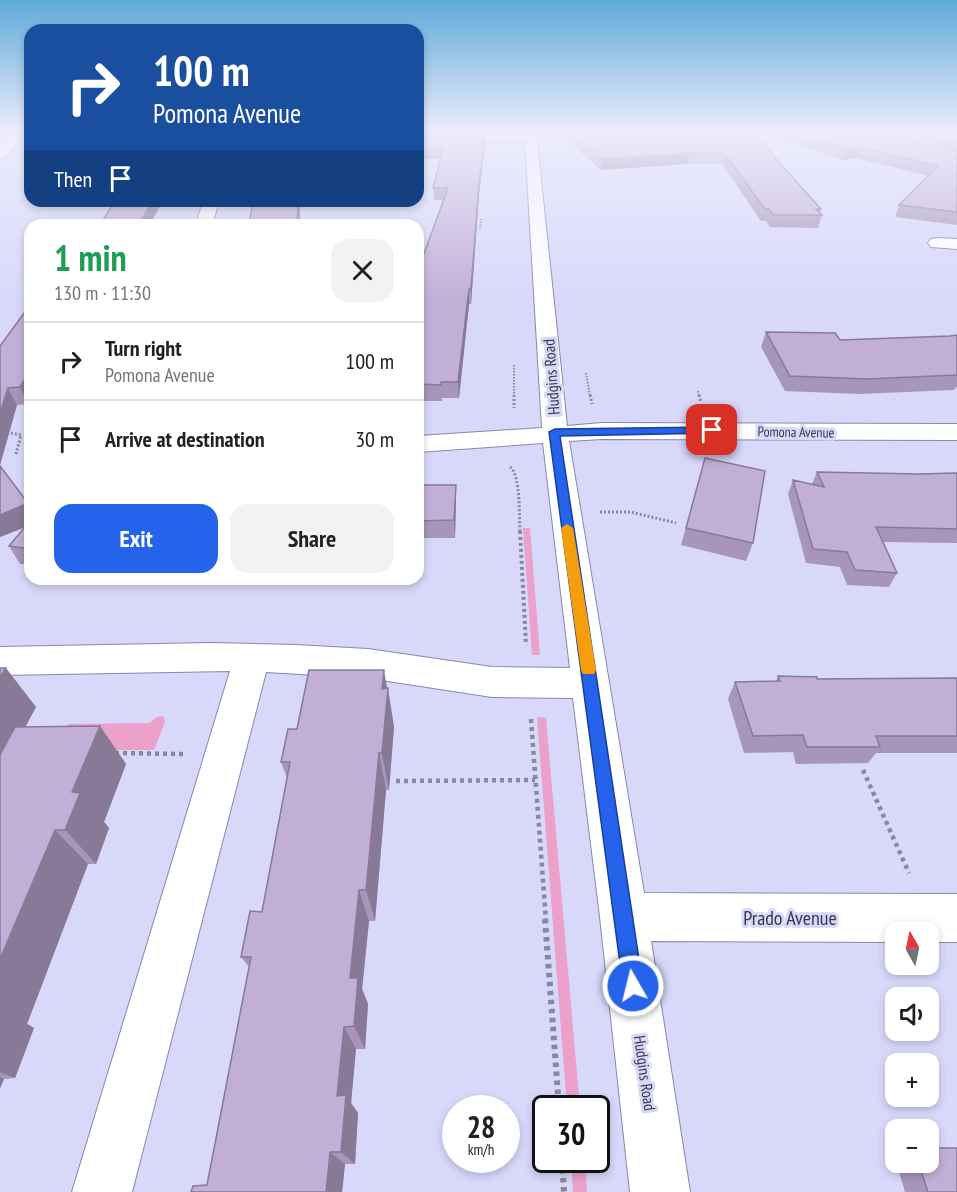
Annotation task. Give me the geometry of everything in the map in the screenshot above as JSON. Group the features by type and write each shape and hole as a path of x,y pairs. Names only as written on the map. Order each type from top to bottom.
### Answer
{"main road":[{"name":"Hudgins Road","path":"534,188 555,432 565,513 624,917 660,1192"},
{"path":"937,243 957,244"},
{"name":"Pomona Avenue","path":"424,443 555,432 679,430 957,432"},
{"path":"102,1192 252,658"},
{"path":"0,661 252,658 384,664 459,678 529,683 591,683"},
{"name":"Prado Avenue","path":"624,917 943,918"}],"path":[{"path":"480,229 481,219"},
{"path":"514,359 514,413"},
{"path":"586,370 590,401 598,408"},
{"path":"11,434 21,435 16,454"},
{"path":"504,462 514,470 517,480 535,780 558,1095"},
{"path":"565,513 632,512 676,523"},
{"path":"110,753 225,754"},
{"path":"863,770 943,918"},
{"path":"396,781 535,780"},
{"path":"563,1173 564,1192"}],"shaded area":[{"path":"523,528 530,528 540,655 532,655"},
{"path":"163,716 165,722 154,750 57,750 69,724 150,723 157,717"},
{"path":"537,717 546,718 579,1095 566,1095"},
{"path":"572,1173 586,1173 587,1192 573,1192"}],"building":[{"path":"433,188 479,188 471,289 469,289 458,382 441,382 441,385 424,384 424,254 448,188"},
{"path":"749,188 802,188 821,209 816,209 822,215 773,215 769,209 765,209"},
{"path":"916,188 957,188 957,212 899,205"},
{"path":"111,207 149,207 142,219 104,219"},
{"path":"252,207 298,207 297,219 250,219"},
{"path":"24,313 24,381 20,387 8,388 0,413 0,346"},
{"path":"766,332 835,333 840,340 957,335 957,375 866,379 790,376"},
{"path":"705,458 765,471 753,543 686,528"},
{"path":"0,466 24,498 24,505 0,515"},
{"path":"817,472 957,473 957,529 876,527 897,573 855,570 847,552 813,549 793,480 824,487"},
{"path":"424,485 456,485 454,520 424,521"},
{"path":"24,528 24,548 9,546"},
{"path":"0,668 6,668 0,677"},
{"path":"309,670 384,670 382,689 388,688 382,753 379,753 366,890 359,890 350,978 358,978 354,1026 344,1027 337,1096 346,1095 341,1152 330,1152 326,1192 191,1192 193,1186 207,1185 251,957 241,957 250,911 262,912 290,762 281,762 288,729 297,729"},
{"path":"778,676 817,677 817,679 957,678 957,736 876,736 880,747 807,747 803,735 753,736 735,682 780,681"},
{"path":"100,726 72,792 80,793 65,830 55,830 0,959 0,755 15,727"},
{"path":"939,1148 957,1148 957,1192 928,1192 922,1173 939,1173"}],"slow traffic":[{"path":"567,528 589,670"}],"route":[{"path":"633,986 565,517 555,432 712,430"}]}
